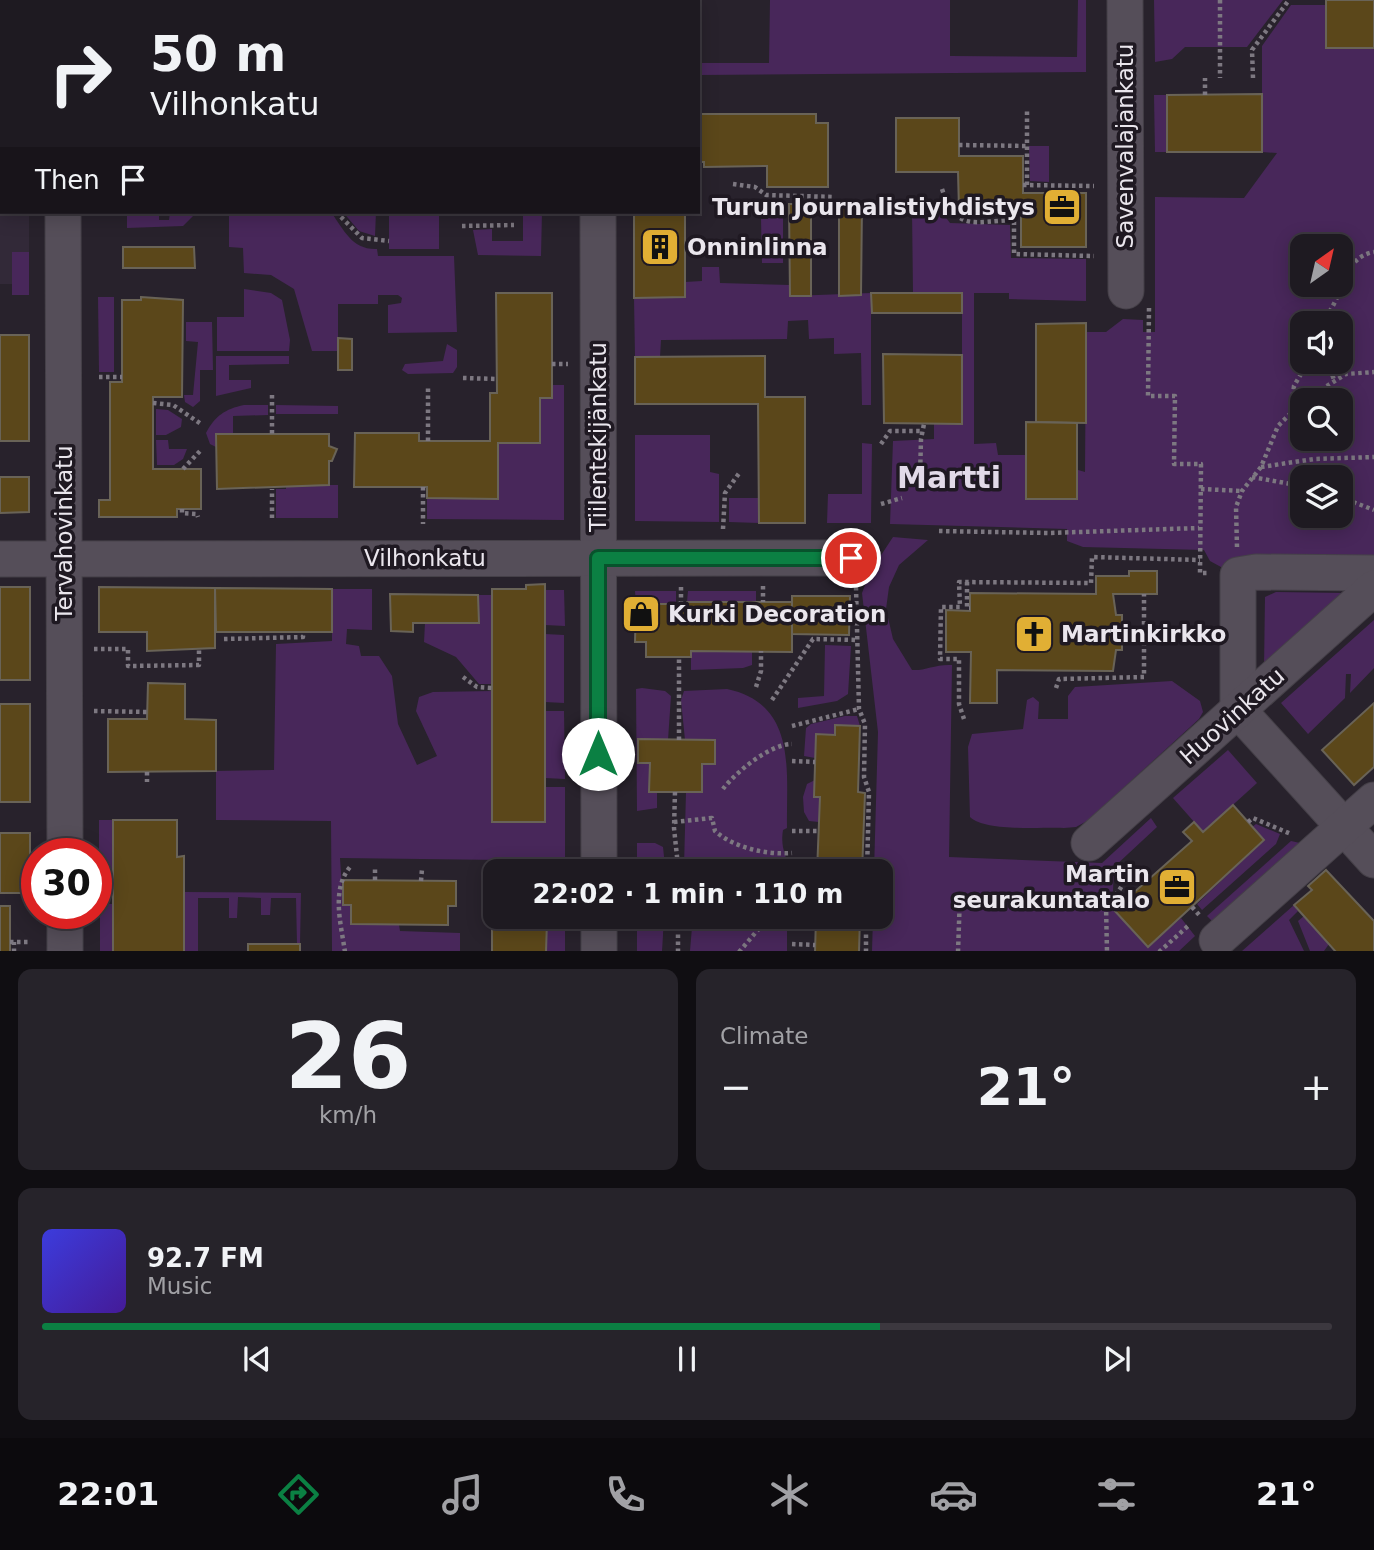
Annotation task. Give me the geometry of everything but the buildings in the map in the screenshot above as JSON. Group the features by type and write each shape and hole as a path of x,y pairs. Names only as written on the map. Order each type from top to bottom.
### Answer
{"street":[{"name":"Savenvalajankatu","path":"1125,0 1138,299"},
{"name":"Tervahovinkatu","path":"63,214 65,838"},
{"name":"Tiilentekijänkatu","path":"598,214 598,859"},
{"name":"Vilhonkatu","path":"0,559 598,558 854,572"},
{"path":"1374,573 1227,574 1238,710 1374,860"},
{"name":"Huovinkatu","path":"1089,843 1374,588"},
{"path":"1209,928 1344,827 1374,800"},
{"path":"65,929 65,951"},
{"path":"599,929 599,951"}],"path":[{"path":"1220,0 1220,78"},
{"path":"1253,78 1252,50 1289,0"},
{"path":"1205,78 1205,95"},
{"path":"1027,110 1025,185 1094,186"},
{"path":"959,145 1027,146"},
{"path":"733,184 755,187 766,195 835,197"},
{"path":"1035,185 1035,193"},
{"path":"942,189 950,211 956,218 964,221 1014,220 1014,254 1094,256"},
{"path":"338,214 362,237 389,241"},
{"path":"462,226 514,225"},
{"path":"1331,311 1352,263 1374,251"},
{"path":"1138,299 1148,396 1175,396 1174,464 1201,464 1200,573 1227,574 1236,507 1242,491 1262,467 1278,426 1290,411"},
{"path":"552,364 568,365"},
{"path":"1322,388 1346,374 1374,372"},
{"path":"1332,374 1334,380"},
{"path":"99,377 122,377"},
{"path":"463,377 496,379"},
{"path":"428,387 428,441"},
{"path":"272,396 272,434"},
{"path":"153,403 173,405 201,424"},
{"path":"920,477 924,424"},
{"path":"881,444 890,432 923,431"},
{"path":"183,469 200,451"},
{"path":"1262,467 1314,459 1374,457"},
{"path":"723,529 725,493 740,472"},
{"path":"1252,477 1290,484"},
{"path":"423,487 424,524"},
{"path":"1201,488 1242,491"},
{"path":"272,489 272,518"},
{"path":"881,504 902,498"},
{"path":"1353,502 1374,510"},
{"path":"182,509 182,513 197,514 198,517"},
{"path":"939,531 1049,534 1199,528"},
{"path":"964,719 959,704 959,659 940,659 941,607 960,607 959,582 1091,583 1092,557 1200,560"},
{"path":"854,572 859,709 865,724 864,777 869,792 867,859"},
{"path":"967,582 967,608 970,608"},
{"path":"681,585 681,604"},
{"path":"763,586 763,602"},
{"path":"1056,688 1059,679 1144,677 1144,594"},
{"path":"1122,631 1164,631"},
{"path":"224,639 246,636 303,637 303,632"},
{"path":"772,700 813,639 858,640"},
{"path":"93,649 128,649 128,666 199,665 199,648"},
{"path":"756,687 761,671 761,651"},
{"path":"679,657 679,740"},
{"path":"463,677 477,687 492,688"},
{"path":"792,726 859,709"},
{"path":"94,710 147,712"},
{"path":"723,789 736,776 777,747 792,744"},
{"path":"792,761 815,762"},
{"path":"148,772 148,782"},
{"path":"675,792 677,859"},
{"path":"674,822 712,818 715,831 739,845 765,852 792,853"},
{"path":"1248,822 1253,818 1298,836"},
{"path":"792,831 818,831"},
{"path":"345,951 339,906 340,878 350,867"},
{"path":"375,868 375,880"},
{"path":"421,881 422,869"},
{"path":"1090,906 1106,905 1118,892 1127,871"},
{"path":"958,951 960,895"},
{"path":"1106,905 1107,951"},
{"path":"1159,951 1209,928"},
{"path":"678,929 678,951"},
{"path":"739,951 758,929"},
{"path":"866,929 866,951"},
{"path":"14,951 12,942 29,942"},
{"path":"792,944 815,945"}],"shaded area":[{"path":"770,0 950,0 950,56 1077,57 1078,0 1086,0 1086,72 700,75 700,63 769,63"},
{"path":"1154,0 1283,0 1247,47 1185,47 1172,59 1155,62"},
{"path":"1291,5 1326,5 1326,48 1374,48 1374,562 1255,561 1221,567 1210,561 1204,550 1083,547 1067,541 1067,529 890,524 893,441 934,439 934,423 962,423 962,293 913,293 912,210 915,200 932,199 950,223 1010,225 1011,258 1086,259 1086,301 1009,299 1009,293 974,293 974,444 996,443 998,455 1026,455 1085,472 1086,332 1106,332 1123,319 1143,320 1143,332 1155,332 1155,197 1244,198 1277,153 1262,152 1262,46"},
{"path":"1154,95 1167,95 1167,152 1155,152"},
{"path":"1029,146 1049,146 1049,182 1030,181"},
{"path":"783,203 783,263 762,263 761,219 768,219 768,204"},
{"path":"0,214 29,214 29,284 0,284"},
{"path":"127,214 159,214 159,220 169,220 170,214 193,214 183,226 127,228"},
{"path":"229,214 332,214 349,238 361,246 377,249 378,256 454,256 457,332 388,333 388,305 401,303 402,298 398,295 378,295 378,304 338,304 338,351 312,351 294,289 271,275 244,273 243,248 229,247"},
{"path":"345,214 376,214 375,236 359,231"},
{"path":"389,214 451,214 439,216 439,249 389,249"},
{"path":"523,214 542,214 541,256 478,255 473,230 492,229 492,241 523,241"},
{"path":"12,252 29,252 29,295 12,295"},
{"path":"702,267 719,267 720,283 790,285 791,296 871,293 871,405 862,405 861,353 834,354 834,338 809,339 808,320 788,321 787,339 661,340 660,357 635,357 634,298 685,297 685,282 702,281"},
{"path":"244,289 271,293 282,300 290,340 289,351 217,351 217,317 244,317"},
{"path":"98,297 114,297 114,372 99,372"},
{"path":"186,322 212,322 213,370 200,370 200,401 193,407 185,402 184,395 193,395 198,342 186,341"},
{"path":"447,344 457,350 457,367 453,373 408,374 402,370 405,364 443,361"},
{"path":"216,356 289,356 289,364 229,365 229,380 251,380 251,388 216,396"},
{"path":"552,385 564,385 564,520 427,519 427,498 498,498 498,443 540,443 540,398 551,398"},
{"path":"244,405 268,405 268,415 233,416 233,434 216,447 210,444 206,433 213,422 226,411"},
{"path":"276,405 338,406 338,414 276,414"},
{"path":"156,409 168,410 182,419 181,427 166,435 156,435"},
{"path":"635,435 710,435 710,472 719,474 719,522 635,521"},
{"path":"156,440 168,440 169,449 187,449 183,459 174,465 157,465"},
{"path":"862,443 872,444 871,523 827,523 828,494 862,494"},
{"path":"286,485 338,485 338,518 276,518 276,489 286,489"},
{"path":"729,498 759,498 759,523 729,522"},
{"path":"893,537 928,540 899,565 889,587 886,609 893,639 912,670 952,665 949,857 1102,863 1151,818 1157,827 1114,867 1113,891 1102,900 1102,911 1114,910 1148,947 1181,918 1195,936 1179,951 872,951 873,929 893,929 893,859 874,859 878,732 862,593 870,572"},
{"path":"332,589 372,589 372,630 347,629 346,644 359,646 361,656 379,656 392,676 398,724 417,765 437,756 416,711 419,697 433,692 492,691 492,821 545,822 545,787 565,787 565,859 340,858 343,904 351,905 351,924 399,925 400,931 460,933 460,951 332,951 331,821 216,820 216,771 274,770 276,644 332,641"},
{"path":"545,590 564,590 565,626 545,625"},
{"path":"635,591 676,591 676,604 636,604"},
{"path":"688,591 756,591 756,602 687,602"},
{"path":"1276,592 1345,593 1264,669 1265,597"},
{"path":"478,595 491,595 491,684 479,684 456,657 424,642 425,623 478,623"},
{"path":"1374,620 1374,668 1350,693 1351,674 1346,674 1345,698 1308,734 1281,703"},
{"path":"545,634 564,635 564,703 545,702"},
{"path":"825,645 851,646 848,694 837,701 798,708 798,698 824,696"},
{"path":"691,651 752,651 752,665 743,668 691,670"},
{"path":"1172,681 1200,701 1203,712 1199,719 1087,821 1076,827 1014,828 988,825 970,817 968,747 972,734 1023,729 1027,700 1033,697 1039,702 1038,719 1068,719 1068,696 1075,687"},
{"path":"636,689 665,691 671,696 668,740 638,740 638,763 650,763 649,791 657,792 657,808 637,811"},
{"path":"727,689 750,697 766,709 777,725 786,763 787,828 783,830 782,842 786,859 684,859 686,792 702,792 702,764 715,764 715,740 685,740 681,700 684,691"},
{"path":"545,711 564,711 565,779 545,778"},
{"path":"857,716 860,726 835,725 835,735 816,734 815,758 804,756 806,728 811,724"},
{"path":"1228,750 1257,783 1203,832 1173,798"},
{"path":"815,780 814,797 820,797 819,822 809,821 804,812 803,797 807,784"},
{"path":"99,820 113,820 113,887 112,838 99,838"},
{"path":"1256,824 1280,834 1276,844 1202,910 1197,904 1264,840 1252,827"},
{"path":"1291,841 1300,843 1212,921 1207,916"},
{"path":"637,843 655,843 663,847 664,859 637,859"},
{"path":"184,892 301,893 300,944 297,944 296,898 271,898 270,915 261,915 261,898 238,897 237,918 229,918 229,898 198,898 198,951 184,951"},
{"path":"113,904 113,951 100,951 100,929 112,929"},
{"path":"1294,905 1298,911 1289,920 1304,951 1242,951"},
{"path":"1304,916 1329,944 1324,951 1310,951 1298,921"},
{"path":"547,929 565,929 565,951 546,951"},
{"path":"637,929 663,929 662,951 637,951"},
{"path":"692,929 787,929 787,951 690,951"}],"place":[{"name":"Turun Journalistiyhdistys","path":"1062,207"},
{"name":"Onninlinna","path":"660,247"},
{"name":"Kurki Decoration","path":"641,614"},
{"name":"Martinkirkko","path":"1034,634"},
{"name":"Martin seurakuntatalo","path":"1177,887"}],"district":[{"name":"Martti","path":"949,478"}],"route":[{"path":"598,754 598,558 851,558"}]}
